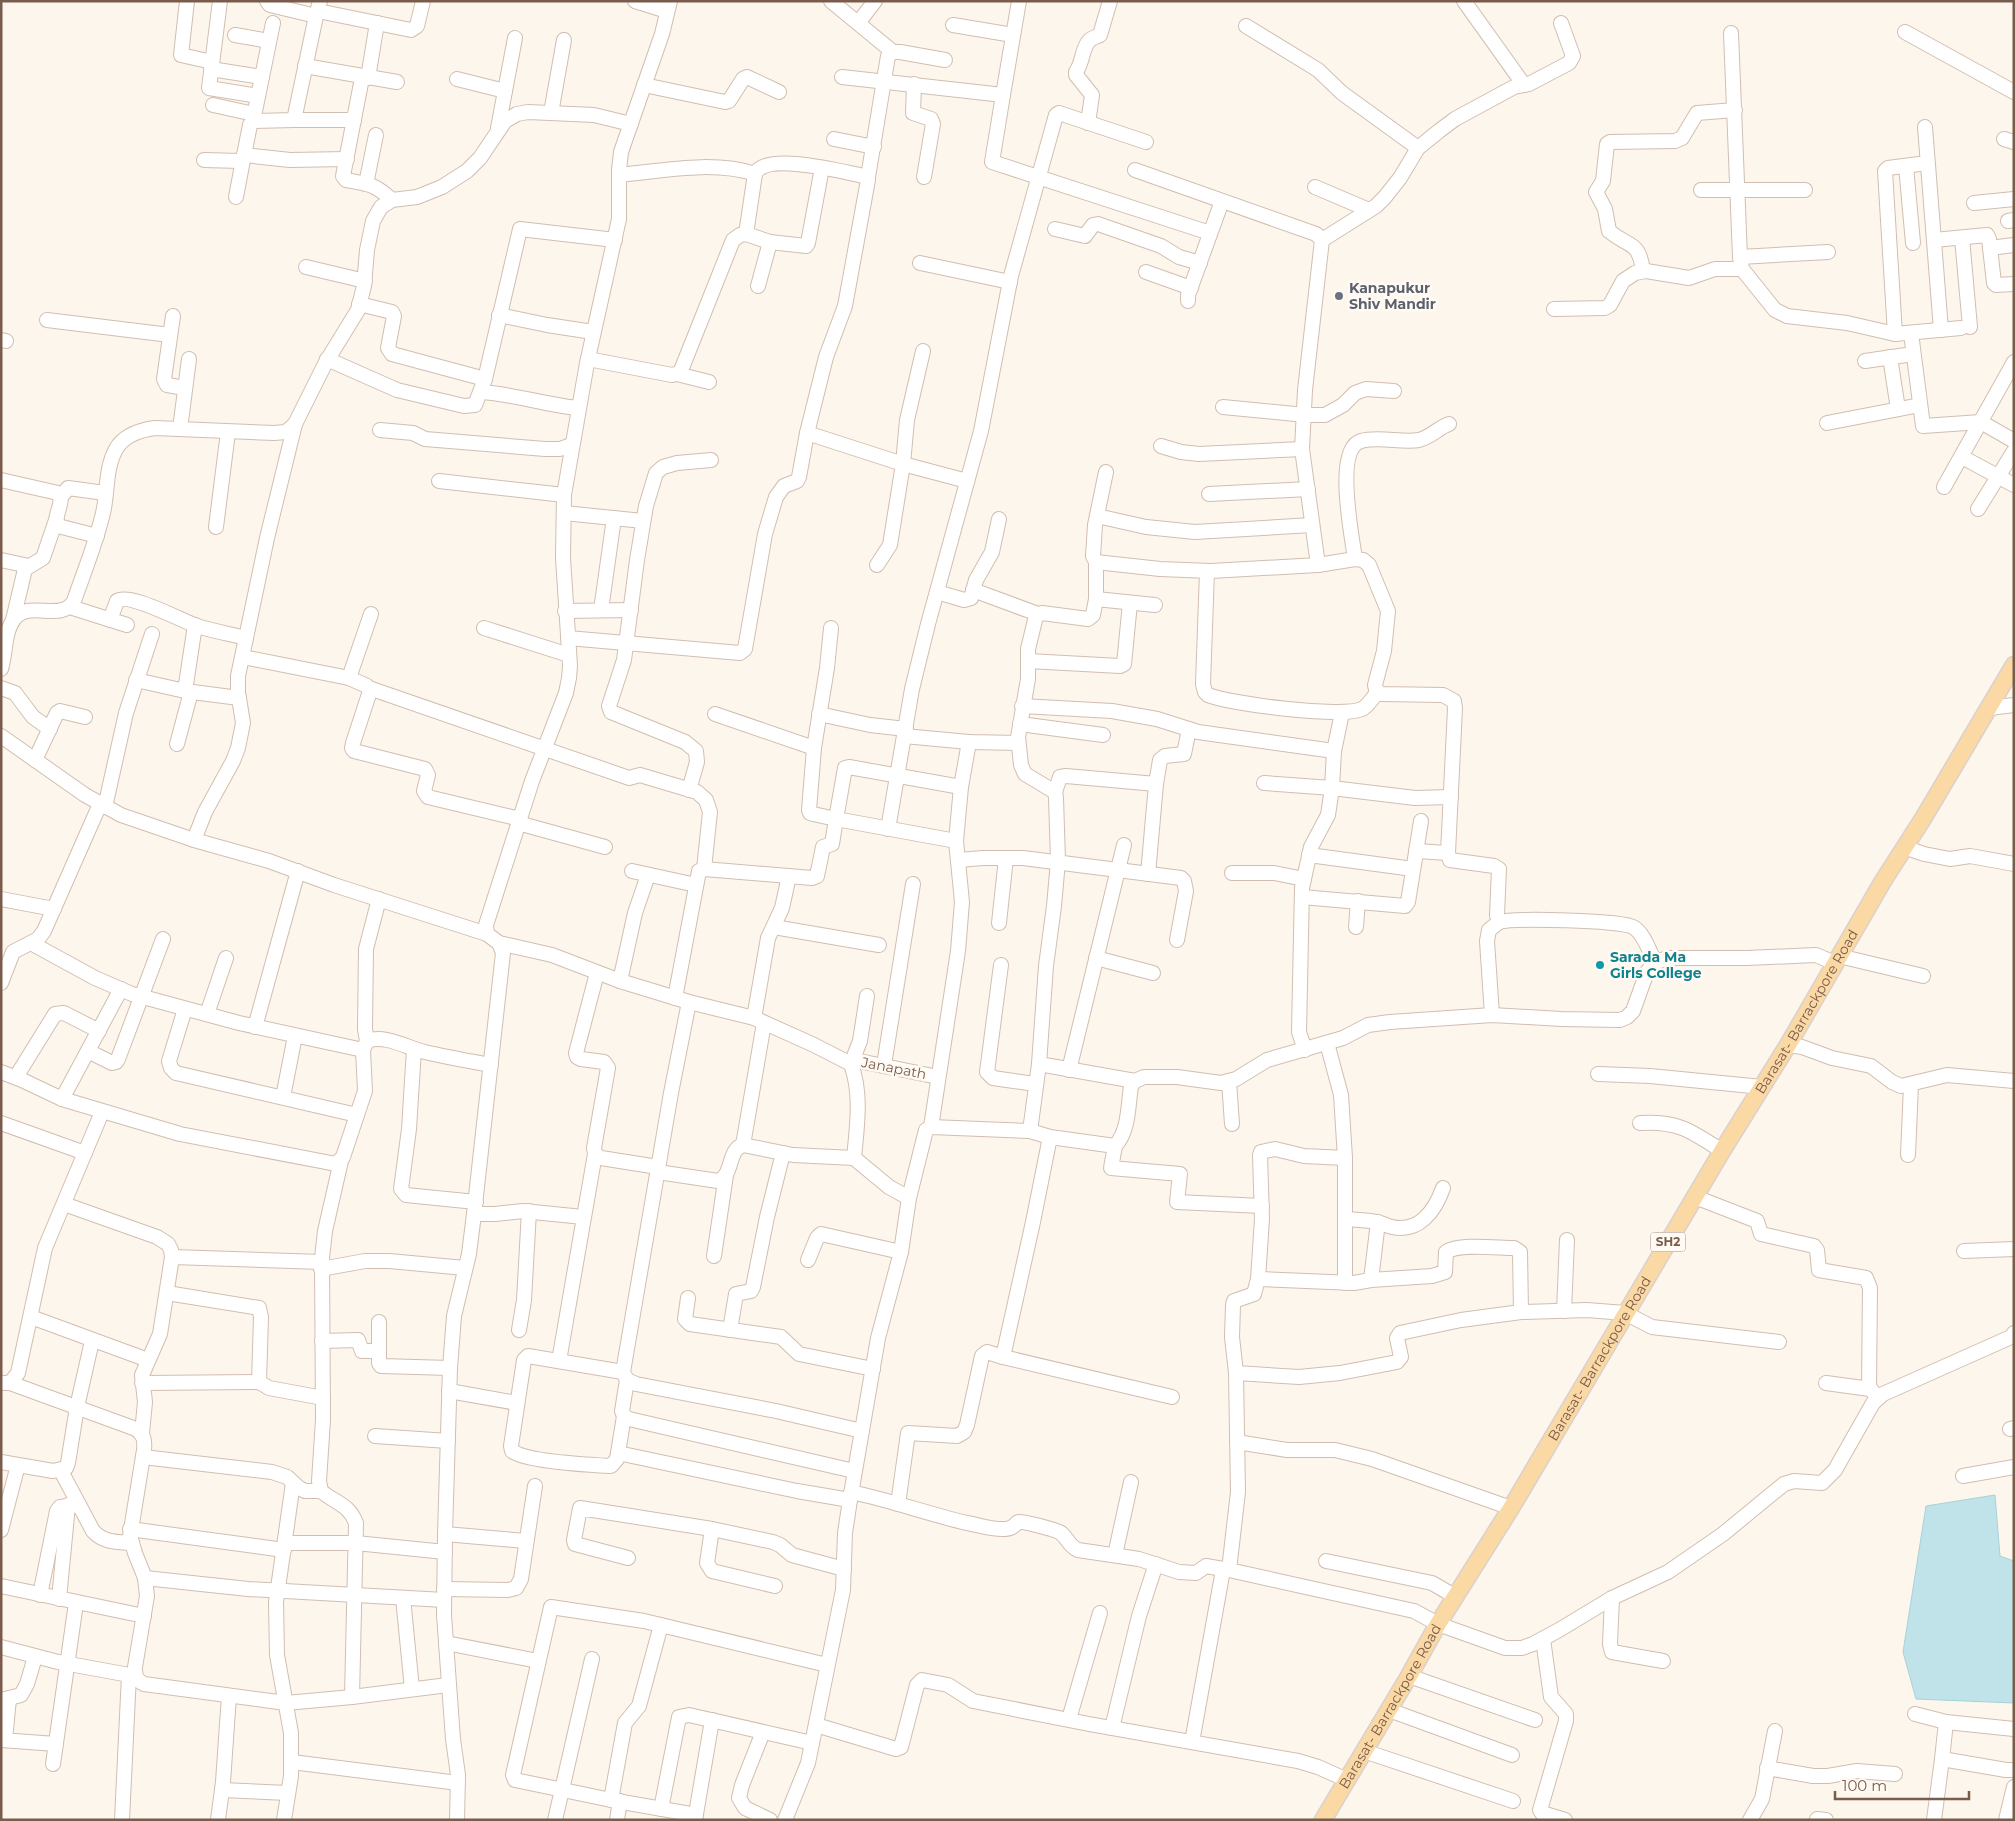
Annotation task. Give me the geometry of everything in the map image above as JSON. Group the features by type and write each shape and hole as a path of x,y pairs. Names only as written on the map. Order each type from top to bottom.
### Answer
{"main road":[{"name":"Barasat- Barrackpore Road","path":"1323,1820 1438,1624 1511,1508 1625,1313 2014,665"}],"street":[{"path":"187,1 181,55 212,65 262,77"},
{"path":"220,1 210,89 258,96"},
{"path":"267,1 270,4 318,9 411,30 417,26 423,1"},
{"path":"487,934 487,916 544,750 566,693 569,678 563,558 564,495 571,445 593,332 615,240 620,209 619,175 621,152 662,34 669,6 635,1"},
{"path":"831,1 893,52 944,60"},
{"path":"858,22 875,1"},
{"path":"1020,1 992,162 1210,233"},
{"path":"1088,123 1092,95 1076,75 1076,72 1082,62 1082,55 1088,41 1100,35 1110,1"},
{"path":"1464,1 1524,85"},
{"path":"294,120 318,9"},
{"path":"236,197 273,23"},
{"path":"377,23 354,120 344,179 380,189 392,200"},
{"path":"1322,240 1370,210 1394,187 1418,148 1456,119 1514,87 1524,85 1573,60 1561,23"},
{"path":"953,24 1013,35"},
{"path":"1246,26 1318,70 1342,93 1418,148"},
{"path":"1905,32 2014,92"},
{"path":"1732,33 1741,263 1774,310 1787,316 1847,323 1895,334 1966,328 1962,238"},
{"path":"235,35 269,41"},
{"path":"498,131 515,38"},
{"path":"551,113 564,40"},
{"path":"568,638 740,653 745,650 765,534 776,497 780,490 799,477 807,433 826,357 845,306 874,147 883,81 888,56 893,52"},
{"path":"305,66 365,78 397,82"},
{"path":"644,85 725,102 729,101 743,79 747,77 779,92"},
{"path":"842,77 1003,95"},
{"path":"457,79 505,91"},
{"path":"914,84 913,113 931,119 933,124 924,177"},
{"path":"213,106 254,117 294,120 354,120"},
{"path":"1643,271 1641,257 1636,249 1609,231 1605,209 1597,196 1597,189 1603,181 1607,144 1610,142 1669,142 1678,140 1697,113 1735,110"},
{"path":"888,829 912,690 981,431 1010,282 1056,115 1059,113 1146,142"},
{"path":"194,840 205,812 233,761 238,748 244,723 239,698 238,676 267,538 295,424 327,359 358,310 365,281 367,250 373,221 381,207 392,200 417,197 442,188 467,171 480,158 505,121 517,114 594,115 631,124"},
{"path":"1925,127 1941,330"},
{"path":"366,184 376,136"},
{"path":"834,139 874,147"},
{"path":"204,160 238,162 244,158 290,160 347,159"},
{"path":"746,234 755,174 764,165 775,163 822,168 868,178"},
{"path":"1895,334 1886,169 1927,163"},
{"path":"1906,166 1913,243"},
{"path":"619,175 706,168 737,169 755,174"},
{"path":"677,374 680,373 733,240 740,234 746,234 770,242 808,245 822,168"},
{"path":"1135,170 1316,234 1322,240"},
{"path":"1315,187 1370,210"},
{"path":"1701,190 1805,190"},
{"path":"1974,203 2014,199"},
{"path":"1146,272 1189,294 1222,200"},
{"path":"1888,207 1931,203"},
{"path":"1055,229 1085,236 1093,225 1098,224 1161,246 1179,257 1200,263"},
{"path":"327,359 397,390 464,406 475,405 483,386 520,228 615,240"},
{"path":"1934,240 1987,235 1994,283 1996,285 2014,284"},
{"path":"1318,565 1302,448 1305,390 1322,240"},
{"path":"758,286 770,242"},
{"path":"1990,248 2014,245"},
{"path":"1554,308 1605,308 1610,305 1626,278 1643,271 1689,278 1741,263 1828,252"},
{"path":"920,263 1010,282"},
{"path":"306,268 365,281"},
{"path":"359,304 392,312 394,316 388,348 392,354 502,394 550,405 578,408"},
{"path":"499,315 593,332"},
{"path":"173,316 164,379 168,385 185,388"},
{"path":"46,320 170,335"},
{"path":"1911,334 1922,424 1927,427 1981,422 2014,441"},
{"path":"877,566 890,545 903,464 907,420 923,351"},
{"path":"1864,361 1913,354"},
{"path":"1890,357 1898,409"},
{"path":"180,429 189,359"},
{"path":"588,359 672,375 677,374 709,382"},
{"path":"1944,487 2014,362"},
{"path":"1222,407 1305,415 1325,415 1343,405 1355,393 1366,389 1394,391"},
{"path":"1828,423 1920,405"},
{"path":"13,620 22,612 62,611 70,607 98,536 104,511 105,493 111,462 116,448 126,438 139,430 155,428 228,432 286,432 295,424"},
{"path":"1355,558 1345,479 1350,450 1359,442 1396,439 1418,440 1434,434 1449,424"},
{"path":"380,430 413,433 424,440 545,449 560,449 571,445"},
{"path":"216,527 228,432"},
{"path":"807,433 903,464 967,481"},
{"path":"1161,446 1181,452 1199,454 1302,448"},
{"path":"1978,509 2014,451"},
{"path":"1962,456 2014,485"},
{"path":"689,790 697,762 696,751 685,742 611,712 609,706 624,660 643,522 651,486 659,470 677,463 711,460"},
{"path":"973,590 1038,614 1088,619 1093,615 1096,599 1096,562 1093,556 1097,516 1106,472"},
{"path":"1,480 55,492 61,497"},
{"path":"439,480 564,495"},
{"path":"1,669 9,628 13,620 25,569 40,561 46,553 61,503 61,497 68,488 105,493"},
{"path":"1209,494 1308,489"},
{"path":"564,513 643,522"},
{"path":"1097,516 1146,526 1195,532 1312,525"},
{"path":"601,610 614,518"},
{"path":"937,592 968,600 971,598 980,571 992,552 998,519"},
{"path":"56,520 58,526 98,536"},
{"path":"1096,562 1160,569 1207,571 1318,565 1355,558 1364,560 1369,565 1388,611 1384,652 1375,685 1378,692 1381,694 1443,695 1454,701 1448,858 1452,862 1499,868 1496,915 1499,922"},
{"path":"1,560 29,566"},
{"path":"1207,571 1204,692 1214,698 1266,706 1342,713 1363,709 1378,692"},
{"path":"110,620 117,601 124,599 165,612 195,625 246,638"},
{"path":"1096,599 1155,605"},
{"path":"1028,662 1120,666 1124,664 1130,603"},
{"path":"70,607 127,625"},
{"path":"565,611 631,610"},
{"path":"349,678 371,614"},
{"path":"1030,1131 1057,864 1056,798 1054,792 1025,774 1021,764 1018,743 1022,706 1028,678 1028,662 1036,616 1038,614"},
{"path":"177,744 188,692 195,625"},
{"path":"484,628 569,655"},
{"path":"831,628 827,668 814,748 810,813 956,841"},
{"path":"1,983 4,963 13,952 38,939 44,931 103,806 124,720 152,634"},
{"path":"243,657 349,678 369,688 544,750 629,778 640,775 702,795 709,804 710,812 704,869"},
{"path":"136,680 188,692 239,698"},
{"path":"1,688 15,694 33,717 50,729"},
{"path":"369,688 370,691 353,743 352,748 354,751 425,769 428,775 424,791 428,797 519,821 605,847"},
{"path":"1988,708 2014,705"},
{"path":"1022,706 1112,711 1157,719 1198,732 1334,751"},
{"path":"35,760 55,715 60,711 85,717"},
{"path":"1305,1050 1299,1032 1302,897 1311,846 1328,815 1334,751 1342,713"},
{"path":"715,714 814,748"},
{"path":"819,714 905,733 969,742 1018,743"},
{"path":"1020,724 1103,735"},
{"path":"1148,874 1156,784 1162,757 1184,754 1189,730"},
{"path":"1,736 103,806 141,823 269,861 487,934 499,943 552,955 620,981 689,1002 759,1020 814,1045 850,1064 855,1075 858,1098 854,1158"},
{"path":"931,1126 958,951 962,902 956,841 961,787 969,742"},
{"path":"675,998 699,871 704,869 812,878 817,876 823,847 832,844 833,841 845,768 849,767 961,787"},
{"path":"1054,792 1060,777 1066,776 1156,784"},
{"path":"1264,783 1332,788 1415,798 1451,797"},
{"path":"1302,897 1404,906 1408,902 1421,821"},
{"path":"1069,1070 1124,845"},
{"path":"1904,848 1950,859 1970,856 2014,864"},
{"path":"1416,851 1448,853"},
{"path":"1309,855 1413,869"},
{"path":"999,923 1006,858"},
{"path":"958,860 1023,858 1057,864 1180,878 1184,881 1186,891 1177,940"},
{"path":"255,1026 298,871"},
{"path":"632,871 696,885"},
{"path":"1232,873 1274,873 1304,879"},
{"path":"620,981 635,913 648,875"},
{"path":"743,1144 768,938 782,908 789,876"},
{"path":"884,1065 913,884"},
{"path":"1,899 54,909"},
{"path":"321,1490 323,1398 322,1266 325,1231 341,1162 365,1091 366,949 379,899"},
{"path":"1356,927 1358,901"},
{"path":"1492,1016 1487,941 1488,930 1499,922 1507,920 1554,920 1628,924 1639,931 1655,962"},
{"path":"774,927 879,945"},
{"path":"88,1051 112,1063 116,1062 163,939"},
{"path":"31,943 95,978 141,996 185,1009 295,1036 365,1045 380,1039 414,1049 491,1065"},
{"path":"457,1820 458,1783 448,1685 444,1595 450,1368 454,1316 465,1268 475,1208 503,954 499,943"},
{"path":"1038,1064 1135,1081 1144,1077 1177,1077 1221,1083 1236,1079 1267,1060 1343,1038 1368,1025 1432,1018 1492,1016 1607,1020 1627,1017 1633,1011 1647,972 1655,962 1668,958 1747,958 1816,955 1923,976"},
{"path":"208,1014 226,958"},
{"path":"1096,958 1153,973"},
{"path":"1001,965 987,1072 993,1078 1035,1084"},
{"path":"560,1361 608,1068 604,1062 581,1059 577,1057 576,1053 597,973"},
{"path":"62,1099 121,989"},
{"path":"850,1064 860,1041 868,996"},
{"path":"689,1002 658,1169 625,1376 622,1411 624,1416 617,1459 611,1466 576,1464 516,1454 512,1451 511,1446 524,1360 528,1356 560,1361 625,1376 636,1384 776,1411 862,1431"},
{"path":"185,1009 169,1061 171,1068 176,1073 357,1115"},
{"path":"16,1077 55,1014 64,1014 99,1031"},
{"path":"283,1097 295,1036"},
{"path":"1327,1042 1341,1096 1345,1158 1345,1283"},
{"path":"1788,1044 1832,1058 1871,1066 1896,1085 1911,1085 1947,1074 2014,1081"},
{"path":"414,1049 409,1129 401,1189 406,1195 475,1208 583,1216"},
{"name":"Janapath","path":"850,1064 854,1061 859,1061 938,1077"},
{"path":"1,1072 62,1099 180,1134 329,1164 341,1162"},
{"path":"1598,1074 1650,1076 1762,1087"},
{"path":"1135,1081 1132,1086 1125,1128 1115,1146 1111,1168 1180,1174 1177,1202 1262,1206"},
{"path":"1229,1081 1232,1124"},
{"path":"1908,1155 1911,1085"},
{"path":"6,1383 18,1373 45,1248 102,1112"},
{"path":"1640,1123 1660,1122 1679,1125 1722,1151"},
{"path":"1,1123 85,1153"},
{"path":"785,1820 808,1763 816,1725 843,1590 845,1534 850,1496 878,1338 901,1252 908,1198 926,1130 931,1126 1030,1131 1050,1137 1115,1146"},
{"path":"1003,1357 1050,1137"},
{"path":"714,1256 726,1175 734,1152 737,1147 743,1144 806,1156 854,1158 889,1187 908,1198"},
{"path":"1192,1742 1226,1570 1238,1492 1236,1373 1232,1337 1234,1301 1254,1294 1258,1280 1262,1206 1261,1152 1275,1149 1304,1156 1345,1158"},
{"path":"730,1330 736,1294 751,1291 753,1287 769,1208 783,1152"},
{"path":"595,1154 601,1158 718,1181 726,1175"},
{"path":"1345,1219 1378,1222 1392,1227 1407,1228 1419,1224 1438,1202 1443,1188"},
{"path":"618,1453 797,1491 850,1496 898,1504 937,1516 988,1527 1005,1529 1012,1528 1018,1522 1029,1522 1042,1528 1060,1532 1075,1549 1140,1559 1179,1572 1196,1573 1206,1566 1414,1611 1438,1624 1505,1648 1522,1648 1543,1639 1612,1598 1668,1572 1723,1534 1784,1484 1794,1481 1817,1483 1826,1480 1835,1470 1874,1394 1870,1288 1868,1280 1866,1278 1819,1270 1817,1250 1814,1246 1762,1234 1757,1221 1695,1197"},
{"path":"64,1204 157,1237 168,1244 172,1257 158,1342 143,1368 142,1382 145,1402 142,1433 145,1440 131,1536 145,1578 147,1596 132,1676 122,1820"},
{"path":"519,1330 524,1300 529,1211"},
{"path":"1371,1280 1378,1222"},
{"path":"808,1260 817,1238 821,1234 901,1252"},
{"path":"1564,1311 1567,1240"},
{"path":"1258,1280 1345,1283 1432,1276 1443,1273 1445,1270 1446,1252 1449,1250 1514,1248 1520,1252 1521,1312"},
{"path":"1964,1251 2014,1249"},
{"path":"172,1257 322,1266 373,1261 411,1262 465,1268"},
{"path":"167,1294 259,1308 262,1317 259,1382"},
{"path":"688,1298 685,1315 687,1322 781,1337 799,1354 873,1369"},
{"path":"1236,1373 1299,1378 1340,1373 1397,1362 1400,1357 1397,1338 1400,1333 1461,1320 1521,1312 1587,1310 1625,1313 1652,1327 1780,1342"},
{"path":"31,1317 148,1360"},
{"path":"379,1322 379,1363 383,1366 450,1368"},
{"path":"1826,1383 1874,1394 2013,1335"},
{"path":"322,1341 355,1339 360,1342 362,1351 379,1351"},
{"path":"1,1462 53,1471 61,1471 66,1468 92,1341"},
{"path":"898,1504 906,1436 908,1433 957,1436 964,1432 968,1425 982,1356 987,1352 1172,1397"},
{"path":"142,1382 259,1382 269,1388 323,1398"},
{"path":"6,1383 77,1407 142,1433"},
{"path":"449,1391 517,1403"},
{"path":"624,1416 653,1426 854,1470"},
{"path":"375,1436 448,1441"},
{"path":"1237,1442 1287,1450 1335,1450 1372,1459 1511,1508"},
{"path":"143,1457 281,1474 299,1488 305,1491 321,1490 347,1508 356,1524 352,1697"},
{"path":"1,1530 18,1465"},
{"path":"1963,1476 2014,1467"},
{"path":"61,1471 73,1505 98,1537 111,1542 131,1536 285,1547 356,1543 445,1552"},
{"path":"1115,1556 1131,1482"},
{"path":"284,1820 292,1762 291,1733 277,1655 276,1591 285,1547 293,1483"},
{"path":"145,1578 276,1591 404,1598 508,1590 516,1588 521,1578 535,1486"},
{"path":"40,1595 57,1512 60,1507 73,1505"},
{"path":"59,1599 73,1505"},
{"path":"628,1558 575,1544 574,1540 580,1508 712,1529 773,1542 798,1557 844,1569"},
{"path":"712,1529 707,1562 708,1568 712,1571 776,1586"},
{"path":"445,1534 526,1541"},
{"path":"1326,1561 1432,1583 1456,1597"},
{"path":"1112,1728 1139,1616 1156,1564"},
{"path":"1,1586 144,1616"},
{"path":"404,1598 412,1689"},
{"path":"1612,1598 1610,1644 1612,1652 1663,1661"},
{"path":"54,1764 76,1603"},
{"path":"712,1720 696,1817 520,1782 515,1780 513,1775 551,1607 622,1616 827,1665"},
{"path":"1069,1718 1100,1614"},
{"path":"617,1820 616,1801 625,1723 636,1711 642,1697 661,1625"},
{"path":"1543,1639 1552,1700 1566,1714 1566,1721 1540,1810 1542,1813 1565,1820"},
{"path":"446,1643 538,1660"},
{"path":"1,1647 35,1657 132,1676 144,1684 286,1703 448,1685"},
{"path":"35,1657 25,1690 17,1698 5,1700 3,1740 56,1744"},
{"path":"555,1820 592,1659"},
{"path":"1409,1676 1534,1720"},
{"path":"816,1725 896,1749 902,1747 917,1685 922,1680 948,1685 973,1701 1298,1761 1327,1770 1347,1780"},
{"path":"218,1820 229,1696"},
{"path":"1389,1710 1512,1754"},
{"path":"1915,1714 1946,1722 2014,1728"},
{"path":"661,1809 676,1724 679,1717 689,1715 812,1743"},
{"path":"1934,1820 1946,1722"},
{"path":"1750,1820 1762,1799 1766,1768 1775,1731"},
{"path":"763,1732 742,1785 740,1798 745,1808 770,1820"},
{"path":"1364,1751 1402,1766 1513,1801"},
{"path":"1942,1758 2014,1770"},
{"path":"292,1762 458,1783"},
{"path":"1766,1768 1813,1776 1828,1776 1857,1771 1895,1774"},
{"path":"2009,1815 2014,1787"},
{"path":"222,1790 288,1792"}],"water":[{"path":"1995,1495 2000,1556 2014,1561 2014,1703 1916,1699 1903,1652 1926,1506"}],"place":[{"name":"Kanapukur Shiv Mandir","path":"1339,296"},
{"name":"Sarada Ma Girls College","path":"1600,965"}]}
